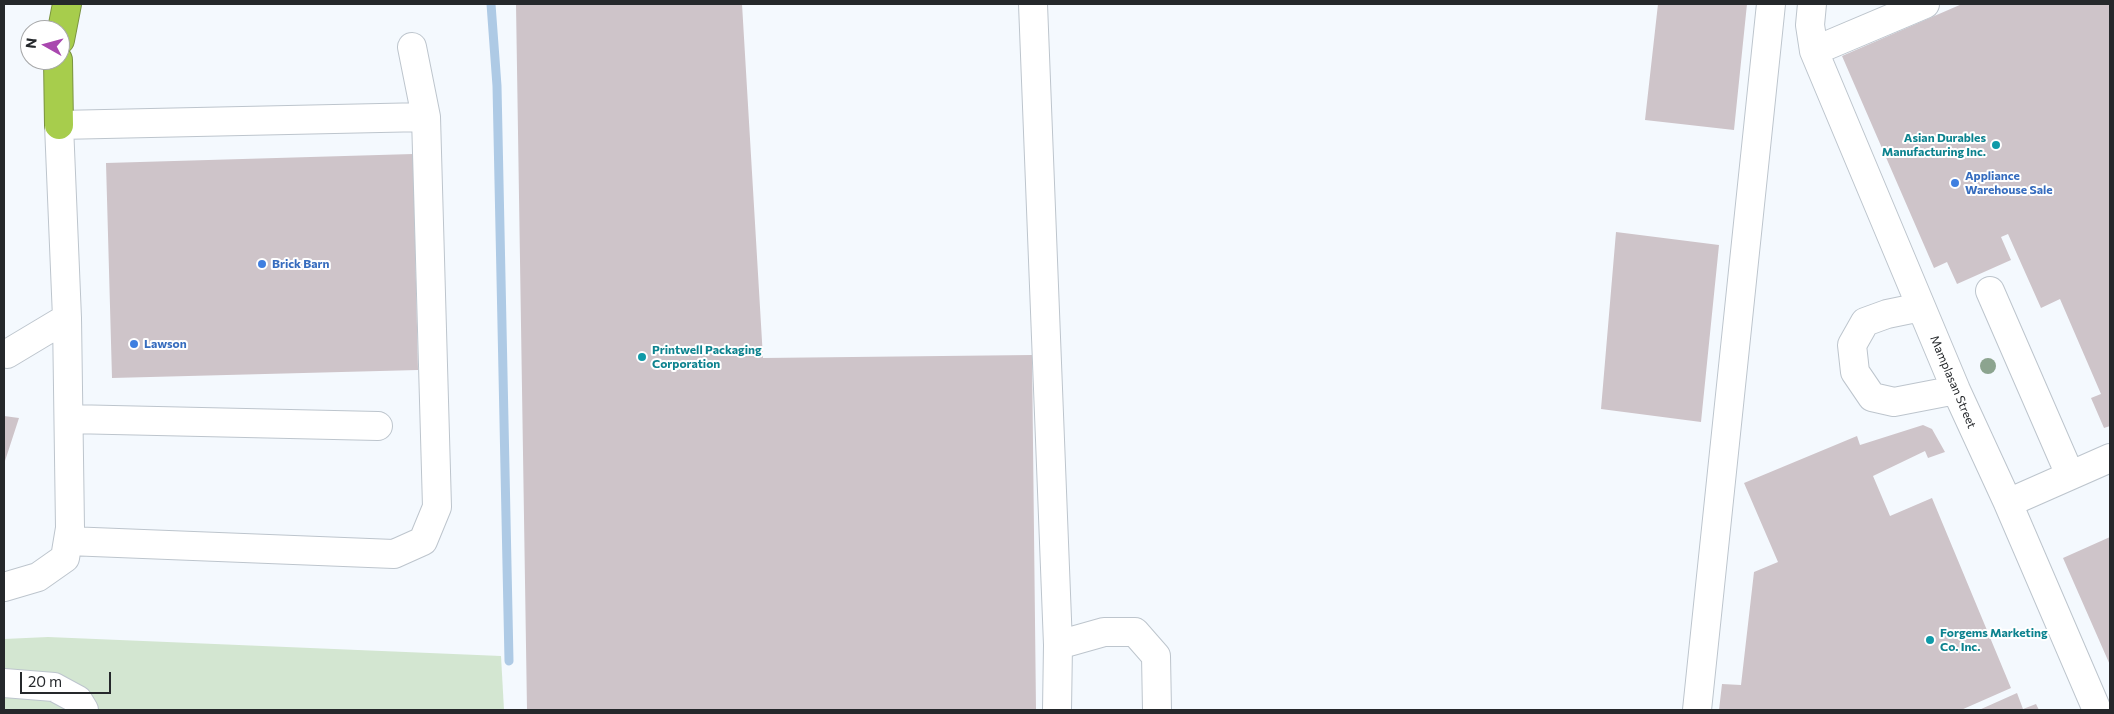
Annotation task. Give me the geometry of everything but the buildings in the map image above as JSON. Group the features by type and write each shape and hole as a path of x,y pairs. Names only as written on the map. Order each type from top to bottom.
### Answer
{"highway":[{"path":"64,20 67,4"},
{"path":"58,70 59,125"}],"street":[{"path":"1033,4 1058,645 1057,710"},
{"path":"1697,710 1771,4"},
{"name":"Mamplasan Street","path":"1812,4 1810,25 1814,51 1956,390 2008,503 2097,710"},
{"path":"1814,51 1925,4"},
{"path":"68,541 394,554 422,541 437,508 426,117 412,47"},
{"path":"4,587 38,577 65,558 70,528 70,419 59,125 426,117"},
{"path":"1990,291 2070,475"},
{"path":"1921,307 1887,314 1865,322 1852,345 1856,372 1872,397 1894,402 1956,390"},
{"path":"7,354 67,318"},
{"path":"70,419 378,426"},
{"path":"2008,503 2110,458"},
{"path":"1058,645 1104,632 1135,632 1156,656 1157,710"},
{"path":"4,684 54,687 78,700 84,710"}],"green space":[{"path":"48,637 501,656 504,710 4,710 4,639"}],"waterway":[{"path":"491,4 497,86 509,661"}],"place":[{"name":"Asian Durables Manufacturing Inc.","path":"1996,145"},
{"name":"Appliance Warehouse Sale","path":"1955,183"},
{"name":"Brick Barn","path":"262,264"},
{"name":"Lawson","path":"134,344"},
{"name":"Printwell Packaging Corporation","path":"642,357"},
{"name":"Forgems Marketing Co. Inc.","path":"1930,640"}]}
